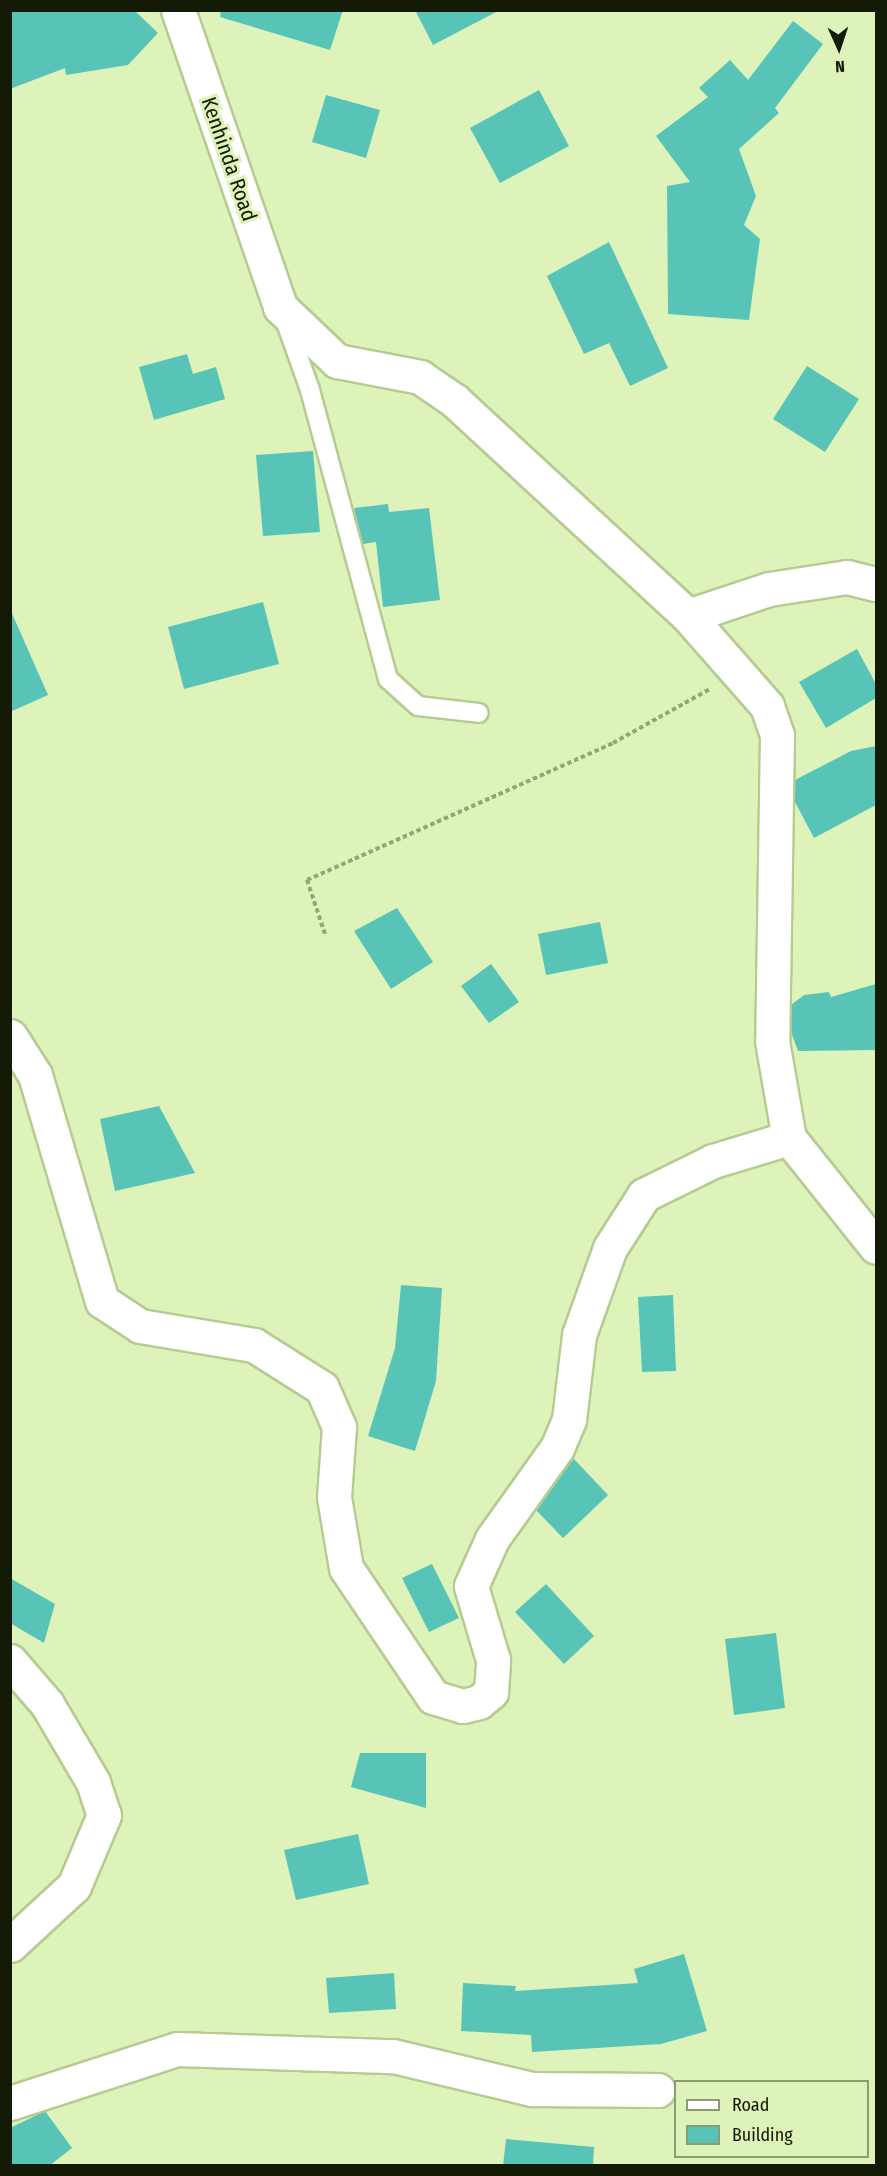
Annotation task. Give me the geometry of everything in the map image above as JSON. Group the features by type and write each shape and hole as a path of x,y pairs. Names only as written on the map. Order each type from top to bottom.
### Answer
{"street":[{"name":"Kenhinda Road","path":"178,10 280,307"},
{"path":"280,307 337,361 420,377 455,401 688,616 740,672 767,706 777,735 772,1041 789,1138 876,1247"},
{"path":"688,616 769,589 848,577 876,584"},
{"path":"10,1036 35,1075 102,1301 140,1326 254,1345 322,1389 339,1427 334,1497 346,1568 433,1696 463,1706 479,1702 491,1692 493,1660 471,1586 492,1539 557,1448 569,1420 579,1335 610,1248 644,1195 713,1161 789,1138"},
{"path":"10,1661 47,1704 93,1782 104,1815 74,1886 10,1945"},
{"path":"10,2103 177,2049 393,2055 532,2089 658,2090"}],"lane":[{"path":"280,307 310,390 388,679 418,706 479,713"}],"path":[{"path":"325,934 307,880 613,743 740,672"}],"building":[{"path":"10,10 134,10 158,33 128,65 66,75 65,68 10,89"},
{"path":"221,10 343,10 330,50 220,17"},
{"path":"415,10 500,10 433,45"},
{"path":"793,21 823,44 775,108 779,113 739,149 756,196 744,225 760,239 749,320 668,314 667,186 690,182 656,136 708,97 699,88 730,60 748,80"},
{"path":"539,90 569,146 500,183 470,128"},
{"path":"326,95 380,110 366,158 312,142"},
{"path":"609,242 668,368 630,386 609,343 584,354 547,276"},
{"path":"187,354 193,374 216,367 225,399 154,420 139,367"},
{"path":"807,366 859,399 825,452 773,419"},
{"path":"313,451 320,532 263,536 256,455"},
{"path":"388,504 389,512 429,508 440,600 383,607 376,542 363,544 354,508"},
{"path":"263,602 279,664 184,689 168,627"},
{"path":"10,609 48,695 10,712"},
{"path":"857,649 876,684 876,698 826,728 799,682"},
{"path":"876,746 876,805 814,838 795,802 795,780 851,751"},
{"path":"397,908 433,962 391,989 354,931"},
{"path":"600,922 608,963 546,975 538,934"},
{"path":"491,964 519,1002 489,1023 461,986"},
{"path":"876,984 876,1050 798,1051 791,1032 791,1005 804,995 829,992 831,997"},
{"path":"159,1106 195,1173 115,1191 100,1119"},
{"path":"401,1285 442,1288 436,1381 415,1451 368,1436 395,1348"},
{"path":"673,1295 676,1371 642,1372 638,1297"},
{"path":"573,1458 608,1495 563,1538 536,1510"},
{"path":"432,1564 459,1618 429,1632 402,1578"},
{"path":"10,1578 55,1604 44,1643 10,1623"},
{"path":"546,1584 594,1636 564,1664 515,1612"},
{"path":"776,1633 785,1708 734,1715 725,1639"},
{"path":"360,1753 426,1753 426,1808 351,1787"},
{"path":"358,1834 369,1884 296,1900 284,1850"},
{"path":"684,1954 707,2031 661,2044 532,2052 531,2035 461,2031 463,1983 516,1986 515,1991 638,1983 634,1969"},
{"path":"394,1973 396,2009 329,2013 326,1978"},
{"path":"45,2111 72,2148 49,2166 10,2166 10,2128"},
{"path":"506,2139 594,2147 593,2166 503,2166"}]}
